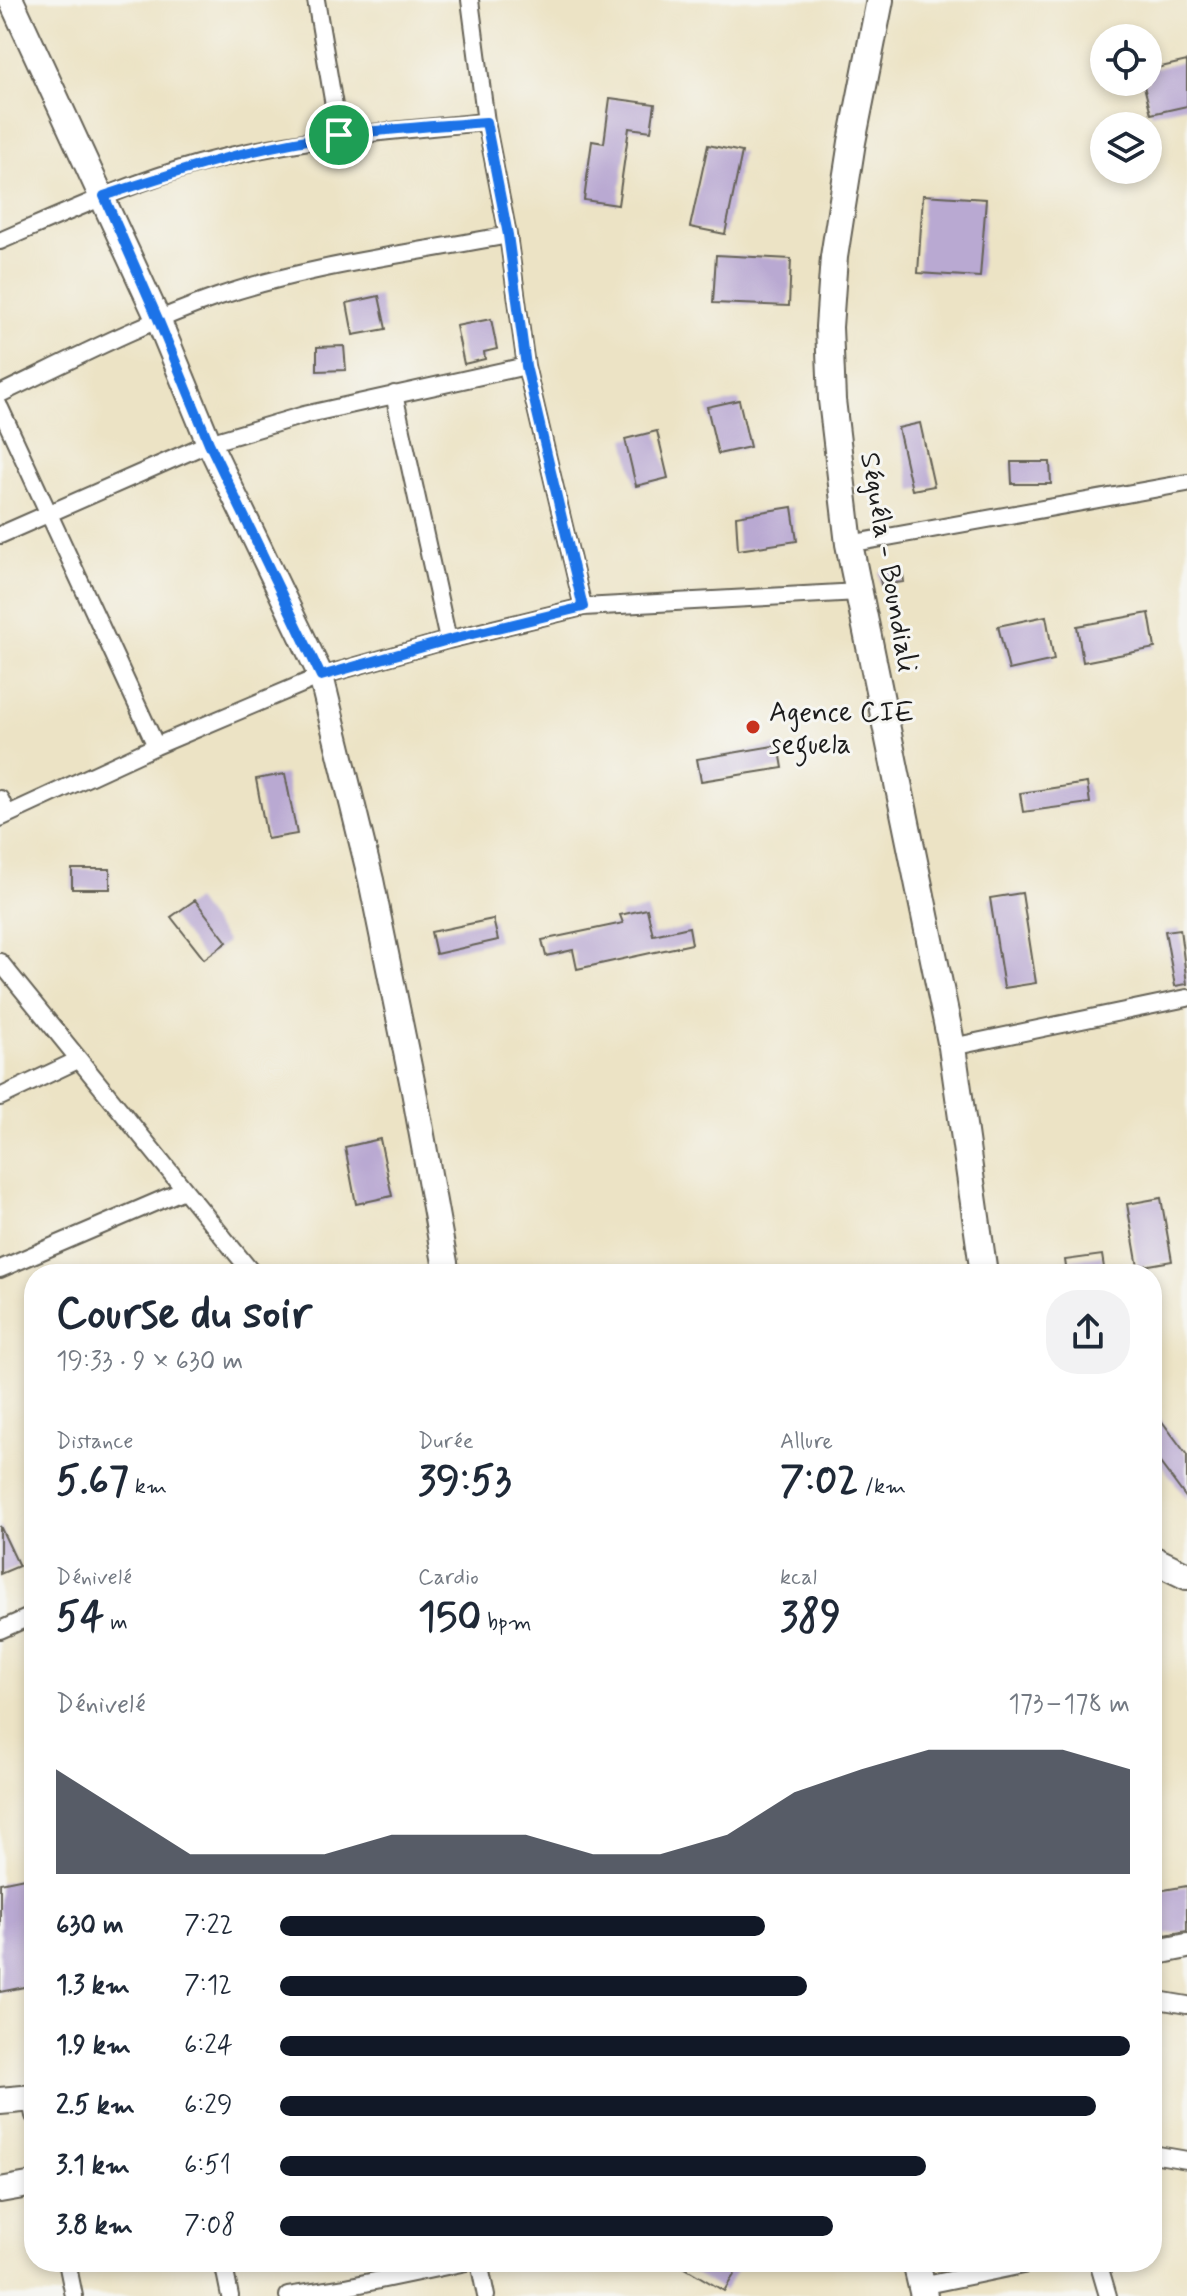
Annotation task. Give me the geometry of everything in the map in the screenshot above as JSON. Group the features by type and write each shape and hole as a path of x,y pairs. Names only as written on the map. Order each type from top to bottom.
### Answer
{"main road":[{"path":"11,0 104,196 209,443 321,676 374,895 445,1264"},
{"name":"Séguéla - Boundiali","path":"880,0 836,242 829,327 832,400 849,544 952,1047 983,1264"},
{"path":"1162,1564 1187,1576"},
{"path":"1162,1951 1187,1946"},
{"path":"0,2101 24,2104"},
{"path":"0,2190 24,2186"}],"street":[{"path":"316,0 339,135"},
{"path":"470,0 486,122 508,235 526,366 583,607"},
{"path":"0,241 104,196 196,165 339,135 486,122"},
{"path":"0,394 158,319 219,296 300,274 508,235"},
{"path":"0,535 209,443 304,415 526,366"},
{"path":"394,394 448,640"},
{"path":"0,408 156,746"},
{"path":"849,544 1187,483"},
{"path":"2,810 321,676 448,640 583,607 859,592"},
{"path":"0,962 7,983 78,1060 245,1264"},
{"path":"952,1047 1187,998"},
{"path":"0,1097 78,1060"},
{"path":"0,1269 184,1190"},
{"path":"0,1630 24,1619"},
{"path":"1162,2001 1187,2005"},
{"path":"1162,2156 1187,2160"},
{"path":"69,2272 74,2296"},
{"path":"225,2272 230,2296"},
{"path":"288,2296 347,2292 426,2272"},
{"path":"481,2272 486,2296"},
{"path":"921,2281 976,2272"},
{"path":"1101,2272 1108,2296"}],"building":[{"path":"1187,61 1187,106 1150,112 1146,96 1162,96 1162,67"},
{"path":"610,98 655,104 651,131 629,128 618,205 584,200 592,141 604,143"},
{"path":"708,145 742,152 725,234 690,227"},
{"path":"923,195 986,199 980,277 918,273"},
{"path":"716,255 791,259 789,306 713,303"},
{"path":"379,296 386,329 353,335 347,303"},
{"path":"491,319 497,349 484,352 485,359 464,364 456,326"},
{"path":"344,346 346,370 317,371 317,347"},
{"path":"739,400 750,447 718,454 707,407"},
{"path":"920,423 934,486 912,490 898,428"},
{"path":"657,431 668,478 636,486 625,439"},
{"path":"1011,462 1050,462 1051,484 1012,484"},
{"path":"792,507 797,541 738,550 736,516"},
{"path":"902,568 904,582 881,585 879,572"},
{"path":"1149,613 1155,648 1083,662 1077,626"},
{"path":"1046,616 1054,660 1009,670 998,626"},
{"path":"779,745 783,768 701,781 697,759"},
{"path":"285,774 297,834 267,839 256,779"},
{"path":"1087,783 1090,803 1023,812 1020,793"},
{"path":"72,869 110,869 110,889 72,889"},
{"path":"1022,893 1036,983 1004,988 990,898"},
{"path":"195,900 227,942 204,959 171,917"},
{"path":"647,909 653,935 689,927 692,944 577,969 573,950 546,956 542,940 623,923 620,915"},
{"path":"493,919 498,940 436,954 431,932"},
{"path":"1180,929 1187,984 1175,986 1165,931"},
{"path":"380,1139 392,1196 356,1204 345,1147"},
{"path":"1161,1198 1172,1261 1137,1264 1127,1204"},
{"path":"1102,1255 1103,1264 1066,1264 1065,1260"},
{"path":"1162,1421 1187,1455 1187,1499 1162,1465"},
{"path":"0,1526 19,1566 0,1574"},
{"path":"24,1878 24,1987 0,1992 0,1883"},
{"path":"1187,1886 1187,1931 1165,1935 1162,1890"},
{"path":"692,2272 736,2272 724,2291"}],"place":[{"name":"Agence CIE seguela","path":"753,727"}],"route":[{"path":"486,122 508,235 526,366 583,607 448,640 321,676 209,443 104,196 196,165 339,135 486,122"}]}
